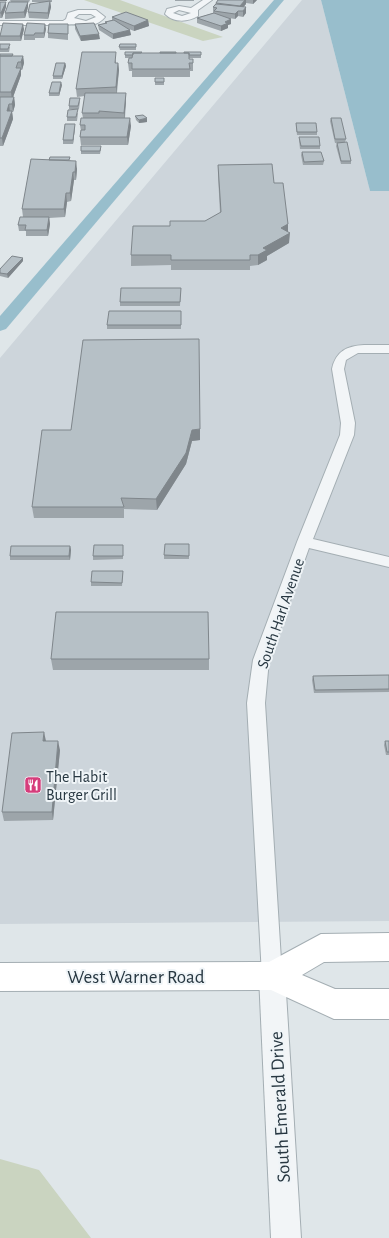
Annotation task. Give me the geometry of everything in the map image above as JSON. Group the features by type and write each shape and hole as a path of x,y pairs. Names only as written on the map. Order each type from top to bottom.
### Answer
{"main road":[{"name":"West Warner Road","path":"272,976 321,948 389,947"},
{"name":"West Warner Road","path":"0,977 272,976 334,1004 389,1004"}],"street":[{"path":"193,10 200,7 208,0"},
{"path":"0,23 64,23 71,20"},
{"name":"South Harl Avenue","path":"272,976 256,703 261,660 304,542 347,435 348,423 338,369 342,355 359,349 389,349"},
{"path":"304,542 389,562"},
{"name":"South Emerald Drive","path":"272,976 286,1238"}],"shaded area":[{"path":"302,0 321,0 370,191 389,191 389,921 0,924 0,358"}],"green space":[{"path":"84,0 120,0 223,37 203,41"},
{"path":"0,1159 39,1170 91,1238 0,1238"}],"water":[{"path":"321,0 389,0 389,191 370,191"}],"building":[{"path":"218,0 245,0 240,6 216,3"},
{"path":"50,1 48,13 28,12 30,4"},
{"path":"0,2 6,2 1,13 0,13"},
{"path":"9,2 28,2 24,12 5,13"},
{"path":"216,4 246,7 243,11 238,11 235,14 214,11 217,8 213,7"},
{"path":"126,12 148,20 134,26 112,17"},
{"path":"214,13 231,19 225,22 228,23 221,26 197,18"},
{"path":"114,20 130,30 113,34 98,25"},
{"path":"3,23 23,24 20,36 0,36"},
{"path":"27,23 45,24 44,33 24,35"},
{"path":"94,23 99,34 80,36 75,24"},
{"path":"49,24 68,24 68,34 48,33"},
{"path":"0,44 10,44 8,49 0,49"},
{"path":"120,44 136,44 136,47 119,47"},
{"path":"82,52 116,52 115,63 118,63 116,87 76,89"},
{"path":"125,52 142,52 133,53 133,55 125,55"},
{"path":"176,52 176,53 160,53"},
{"path":"184,52 201,52 201,55 189,55 189,53"},
{"path":"133,53 189,53 189,59 193,59 193,63 189,63 190,69 132,69 132,63 128,63 129,58 132,58"},
{"path":"0,54 13,54 12,56 0,56"},
{"path":"0,56 23,56 21,62 18,62 16,68 21,68 11,92 0,92"},
{"path":"56,63 65,63 62,76 53,76"},
{"path":"155,78 164,78 164,82 155,82"},
{"path":"52,82 61,82 59,93 49,93"},
{"path":"85,93 126,93 124,113 99,111 99,113 82,113"},
{"path":"0,97 14,97 12,104 9,104 7,111 12,111 2,138 0,138"},
{"path":"70,98 80,98 78,106 69,106"},
{"path":"78,109 76,117 67,117 68,110"},
{"path":"143,115 147,118 139,120 135,116"},
{"path":"81,118 130,118 127,137 80,137 81,130 85,130 85,125 80,125"},
{"path":"331,118 341,118 346,139 335,139"},
{"path":"296,123 316,123 317,132 297,132"},
{"path":"65,124 75,124 73,140 63,140"},
{"path":"299,137 319,137 320,146 301,146"},
{"path":"347,142 351,161 341,161 337,143"},
{"path":"81,146 101,146 100,151 81,151"},
{"path":"302,152 321,152 324,161 304,162"},
{"path":"50,157 70,157 69,160 49,160"},
{"path":"31,159 76,161 70,193 66,193 64,209 22,209"},
{"path":"272,164 274,183 283,183 288,224 281,228 290,233 263,248 267,250 258,255 250,255 250,260 171,260 171,255 131,255 133,226 170,226 170,221 205,221 221,212 218,165"},
{"path":"20,217 49,217 47,230 25,230 26,225 18,225"},
{"path":"12,256 23,258 7,274 0,273 0,269"},
{"path":"121,288 181,288 180,302 120,302"},
{"path":"109,311 181,311 181,325 107,325"},
{"path":"199,339 200,429 192,430 186,453 156,499 121,498 124,507 32,507 42,430 71,430 83,340"},
{"path":"165,544 189,544 189,556 164,555"},
{"path":"94,545 123,545 123,556 93,556"},
{"path":"11,546 70,546 69,556 10,556"},
{"path":"92,571 123,571 122,583 91,582"},
{"path":"56,612 208,612 209,659 51,659"},
{"path":"389,675 389,689 315,690 313,676"},
{"name":"The Habit Burger Grill","path":"44,732 43,741 58,741 52,812 2,812 12,733"},
{"path":"385,741 389,741 389,752 387,752"}],"waterway":[{"path":"0,326 279,0"}],"place":[{"name":"The Habit Burger Grill","path":"33,785"}]}
